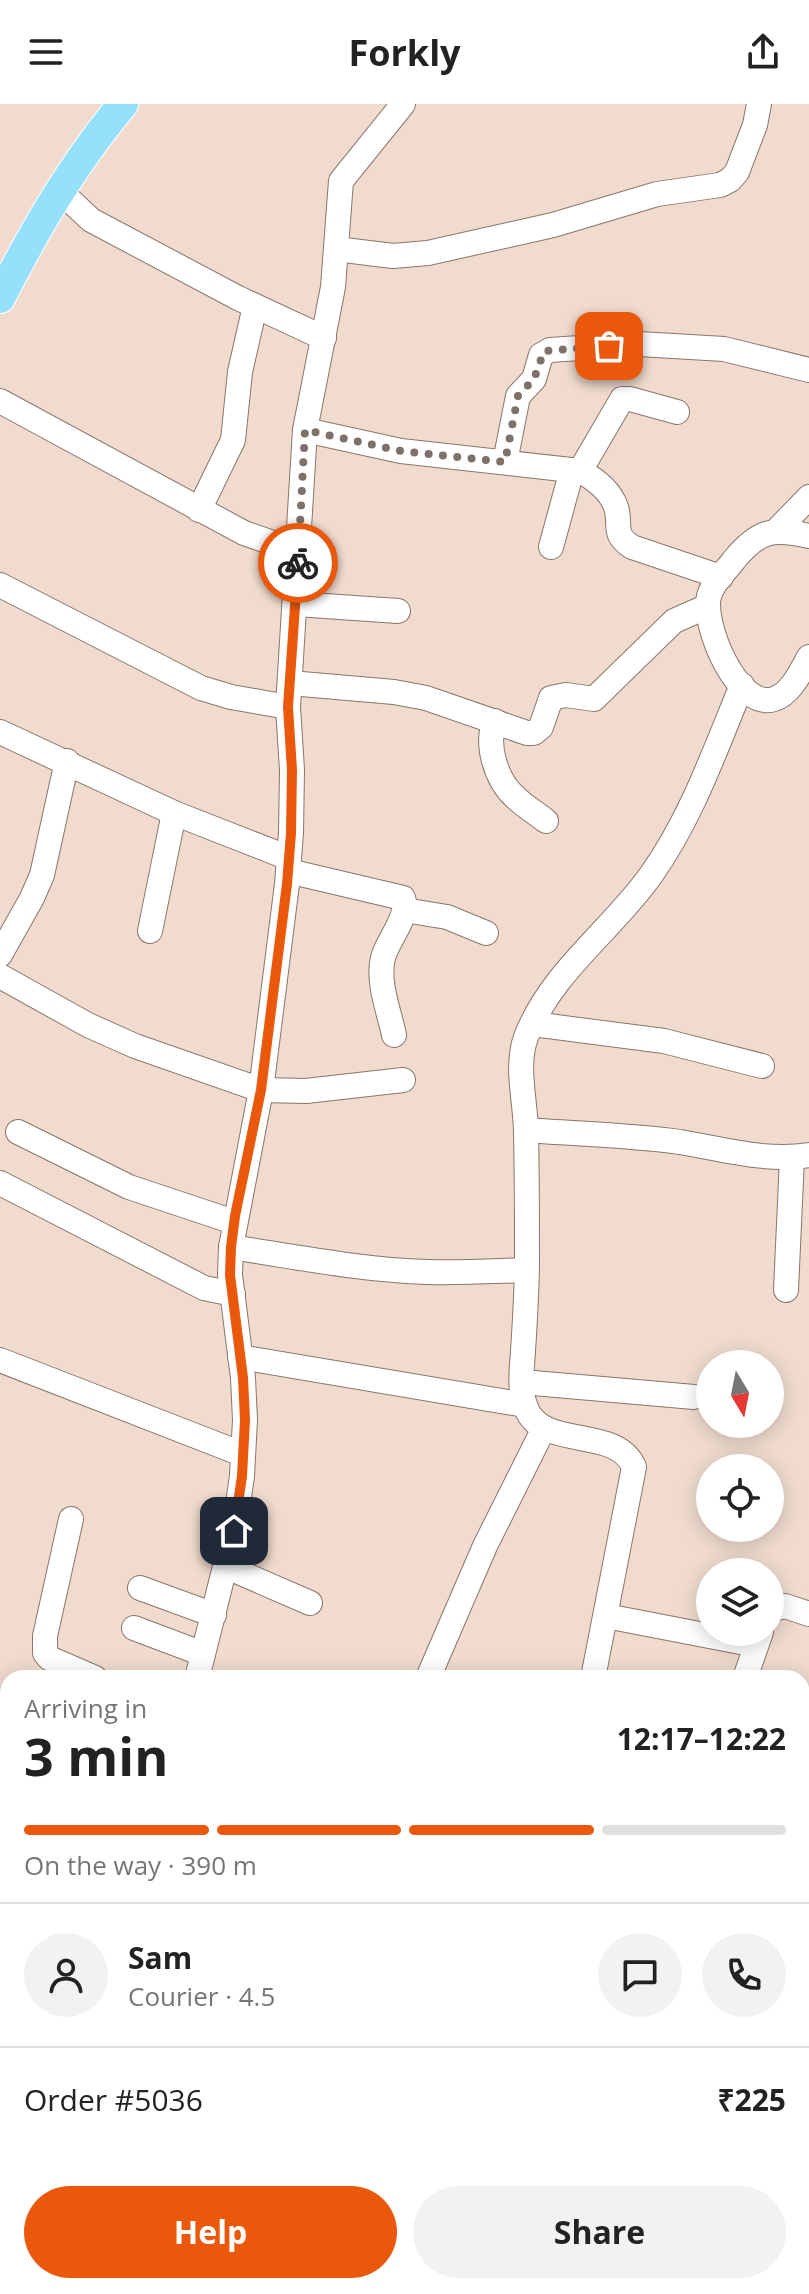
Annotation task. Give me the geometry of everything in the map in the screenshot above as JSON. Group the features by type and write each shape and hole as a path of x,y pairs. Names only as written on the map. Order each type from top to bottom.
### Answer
{"main road":[{"path":"0,298 59,190 123,104"}],"street":[{"path":"199,1670 225,1566 242,1476 245,1420 233,1294 233,1234 261,1090 289,864 292,770 289,695 305,430 333,287 341,181 403,104"},
{"path":"336,249 393,256 428,253 553,225 657,194 720,185 737,172 755,125 759,104"},
{"path":"59,190 91,220 255,306 324,338"},
{"path":"199,510 233,440 239,381 255,306"},
{"path":"505,462 518,396 534,379 541,355 550,350 639,344 724,349 809,370"},
{"path":"551,547 576,470 622,399 677,412"},
{"path":"0,401 244,533 299,552"},
{"path":"305,430 401,451 576,470 608,492 617,509 618,532 622,540 632,547 721,577"},
{"path":"776,531 809,497"},
{"path":"809,536 776,531 760,535 745,547 713,586 708,606 709,626 725,665 749,693 762,700 774,699 789,689 809,657"},
{"path":"0,585 201,688 231,697 416,696 527,733 534,733 541,727 551,698 566,695 594,699 674,621 708,606"},
{"path":"296,604 398,611"},
{"path":"595,1670 634,1467 629,1456 617,1448 544,1428 531,1417 523,1394 527,1270 526,1130 521,1063 526,1038 549,996 582,954 625,910 673,841 691,808 742,685"},
{"path":"495,721 490,731 490,746 503,782 514,797 546,821"},
{"path":"0,732 289,864 403,898 404,910 383,957 381,973 394,1035"},
{"path":"0,955 42,875 67,761"},
{"path":"150,931 174,813"},
{"path":"404,910 447,917 486,933"},
{"path":"0,976 88,1025 135,1046 261,1090 306,1091 403,1080"},
{"path":"533,1024 664,1041 762,1066"},
{"path":"526,1130 679,1142 764,1157 801,1156 786,1290"},
{"path":"18,1132 233,1234 347,1266 428,1272 527,1270"},
{"path":"0,1183 204,1288 233,1294"},
{"path":"240,1357 523,1394 694,1397"},
{"path":"0,1360 242,1454"},
{"path":"431,1670 485,1546 544,1428"},
{"path":"71,1519 45,1636 45,1653 49,1658 77,1670"},
{"path":"225,1566 310,1603"},
{"path":"140,1588 214,1615"},
{"path":"784,1606 809,1614"},
{"path":"606,1616 696,1630"},
{"path":"134,1628 203,1654"},
{"path":"748,1670 756,1646"}],"way so far":[{"path":"298,563 305,430 401,451 505,462 518,396 537,374 544,351 609,346"}],"route":[{"path":"234,1531 242,1476 245,1420 230,1275 231,1247 261,1090 287,884 292,770 288,707 298,563"}]}
